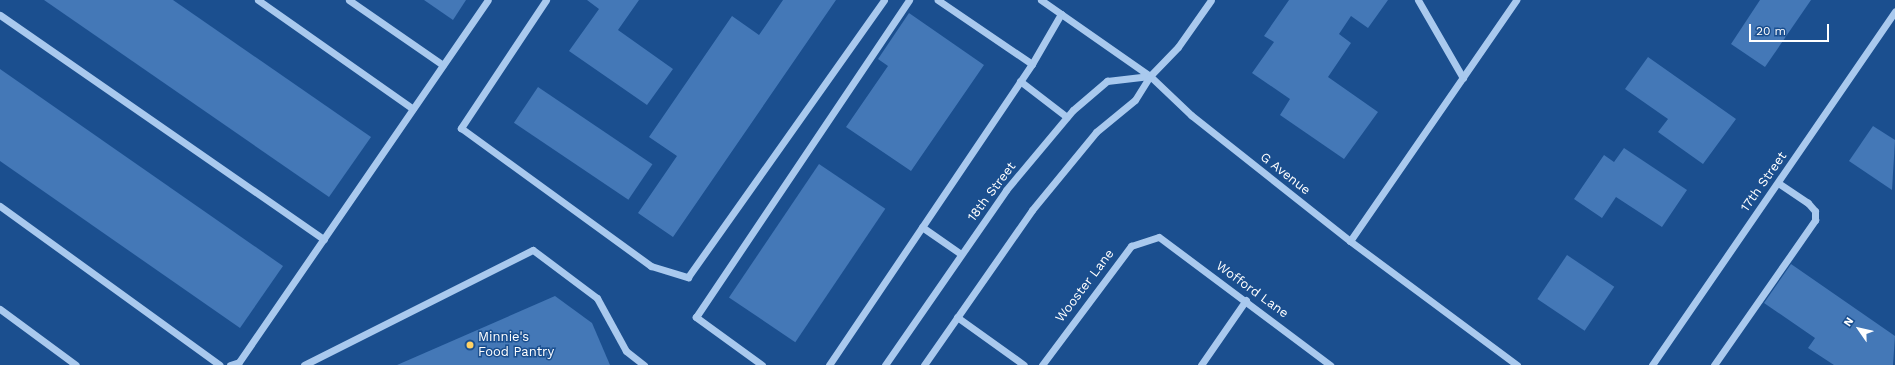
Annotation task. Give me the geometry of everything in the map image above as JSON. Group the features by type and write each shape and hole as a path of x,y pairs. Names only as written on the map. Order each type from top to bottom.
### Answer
{"street":[{"path":"258,0 413,109"},
{"path":"349,0 444,65"},
{"path":"230,365 239,362 488,0"},
{"path":"546,0 461,128 651,266 688,277 884,0"},
{"path":"762,365 696,318 909,0"},
{"path":"938,0 1032,64"},
{"name":"G Avenue","path":"1041,0 1150,76 1191,115 1350,241 1517,365"},
{"path":"924,365 1032,210 1096,132 1135,100 1150,76 1178,47 1211,0"},
{"path":"1418,0 1462,78"},
{"path":"1350,241 1516,0"},
{"name":"17th Street","path":"1652,365 1895,12"},
{"path":"829,365 1032,64 1061,14"},
{"path":"0,15 324,239"},
{"name":"18th Street","path":"885,365 1006,190 1067,117 1107,81 1150,76"},
{"path":"1020,81 1067,117"},
{"path":"1714,365 1815,220 1815,211 1808,203 1778,183"},
{"path":"0,206 220,365"},
{"path":"922,227 961,254"},
{"name":"Wofford Lane","path":"1159,237 1246,300 1330,365"},
{"name":"Wooster Lane","path":"1042,365 1131,246 1159,237"},
{"path":"304,365 533,250 597,298 626,352 644,365"},
{"path":"1201,365 1246,300"},
{"path":"0,310 76,365"},
{"path":"957,317 1024,365"}],"building":[{"path":"44,0 173,0 371,137 329,197"},
{"path":"424,0 466,0 453,20"},
{"path":"587,0 639,0 618,30 673,69 647,105 569,51 599,9"},
{"path":"783,0 836,0 673,237 638,213 677,156 649,137 732,16 759,35"},
{"path":"1289,0 1388,0 1368,28 1351,16 1339,34 1351,43 1328,77 1378,112 1344,159 1280,115 1290,99 1252,73 1274,42 1264,36"},
{"path":"1760,0 1811,0 1765,67 1731,44"},
{"path":"909,13 984,65 911,171 846,127 888,66 878,59"},
{"path":"1648,57 1736,119 1703,164 1658,132 1668,119 1625,89"},
{"path":"0,69 283,266 240,328 0,161"},
{"path":"538,87 652,164 628,200 514,123"},
{"path":"1873,126 1895,140 1892,190 1849,161"},
{"path":"1624,148 1687,190 1662,227 1616,197 1602,218 1574,199 1604,155 1614,162"},
{"path":"819,164 885,209 795,342 729,297"},
{"path":"1567,255 1614,287 1585,331 1537,299"},
{"path":"1791,264 1895,336 1893,365 1834,365 1808,348 1815,338 1764,303"},
{"path":"555,296 592,323 610,365 397,365"}],"place":[{"name":"Minnie's Food Pantry","path":"470,345"}]}
